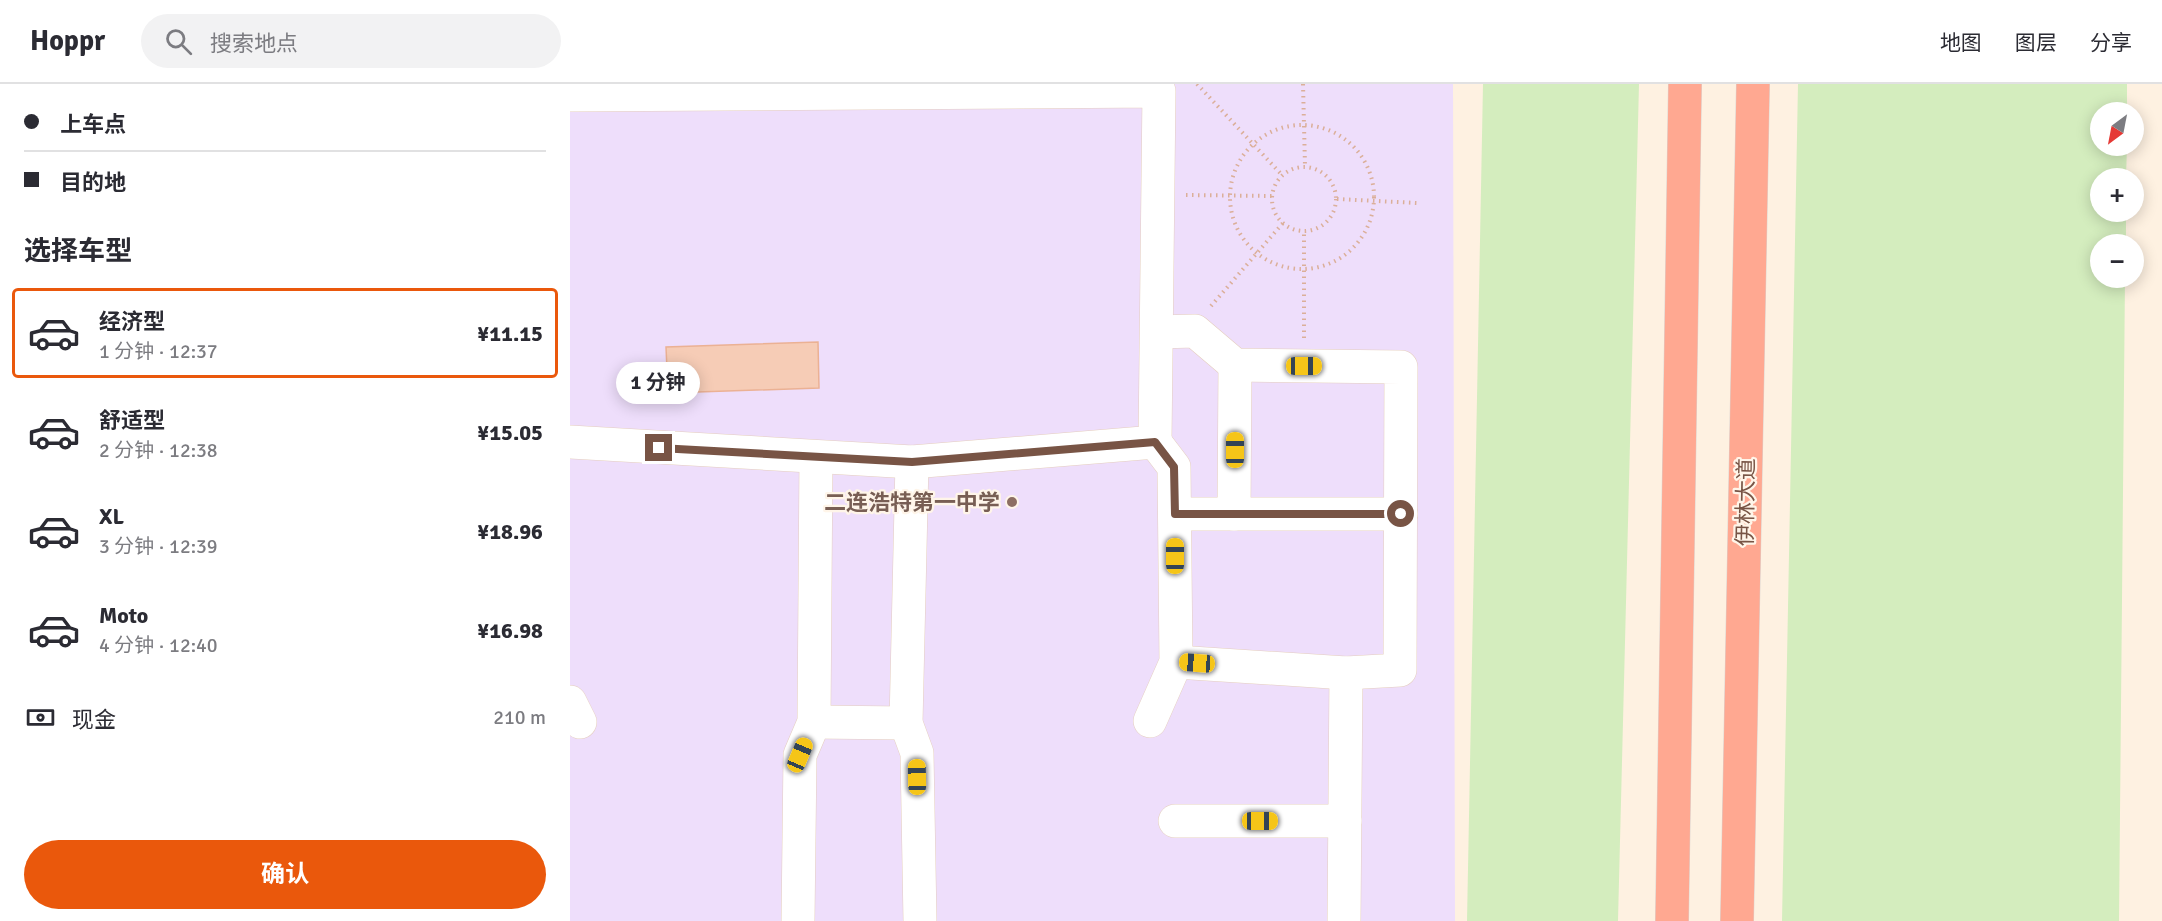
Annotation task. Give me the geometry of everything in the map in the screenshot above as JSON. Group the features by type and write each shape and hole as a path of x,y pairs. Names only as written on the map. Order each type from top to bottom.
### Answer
{"highway":[{"path":"1672,921 1684,84"},
{"name":"伊林大道","path":"1737,921 1753,84"}],"lane":[{"path":"570,95 875,88 1159,91 1155,442 1174,467 1176,662 1150,721"},
{"path":"1157,332 1195,331 1235,365 1401,367 1400,670 1346,673 1176,662"},
{"path":"1234,514 1235,365"},
{"path":"570,442 912,462 1155,442"},
{"path":"798,921 800,755 814,722 816,457"},
{"path":"912,462 906,723 917,753 920,921"},
{"path":"1175,514 1401,514"},
{"path":"1344,921 1346,673"},
{"path":"814,722 906,723"},
{"path":"1175,820 1345,821"}],"path":[{"path":"1197,84 1282,175"},
{"path":"1303,84 1305,166"},
{"path":"1304,125 1322,128 1348,141 1365,160 1375,189 1371,221 1359,243 1335,262 1304,270 1280,266 1257,253 1239,233 1230,205 1233,174 1253,144 1270,133 1304,125"},
{"path":"1305,166 1314,168 1327,176 1334,186 1337,199 1334,212 1327,222 1316,229 1304,231 1290,228 1283,223 1274,210 1272,196 1274,187 1282,175 1291,169 1305,166"},
{"path":"1158,195 1272,196"},
{"path":"1337,199 1417,203"},
{"path":"1195,331 1195,326 1283,223"},
{"path":"1304,231 1304,366"}],"shaded area":[{"name":"二连浩特第一中学","path":"570,84 1453,84 1455,921 570,921"}],"green space":[{"path":"1483,84 1639,84 1618,921 1467,921"},
{"path":"1798,84 2127,84 2127,102 2090,102 2090,156 2127,156 2126,168 2090,168 2090,222 2126,222 2126,234 2090,234 2090,288 2125,288 2119,921 1782,921"}],"building":[{"path":"818,342 819,388 668,393 666,347"}],"place":[{"name":"二连浩特第一中学","path":"1012,502"}],"route":[{"path":"659,448 912,462 1155,442 1174,467 1175,514 1401,514"}]}
